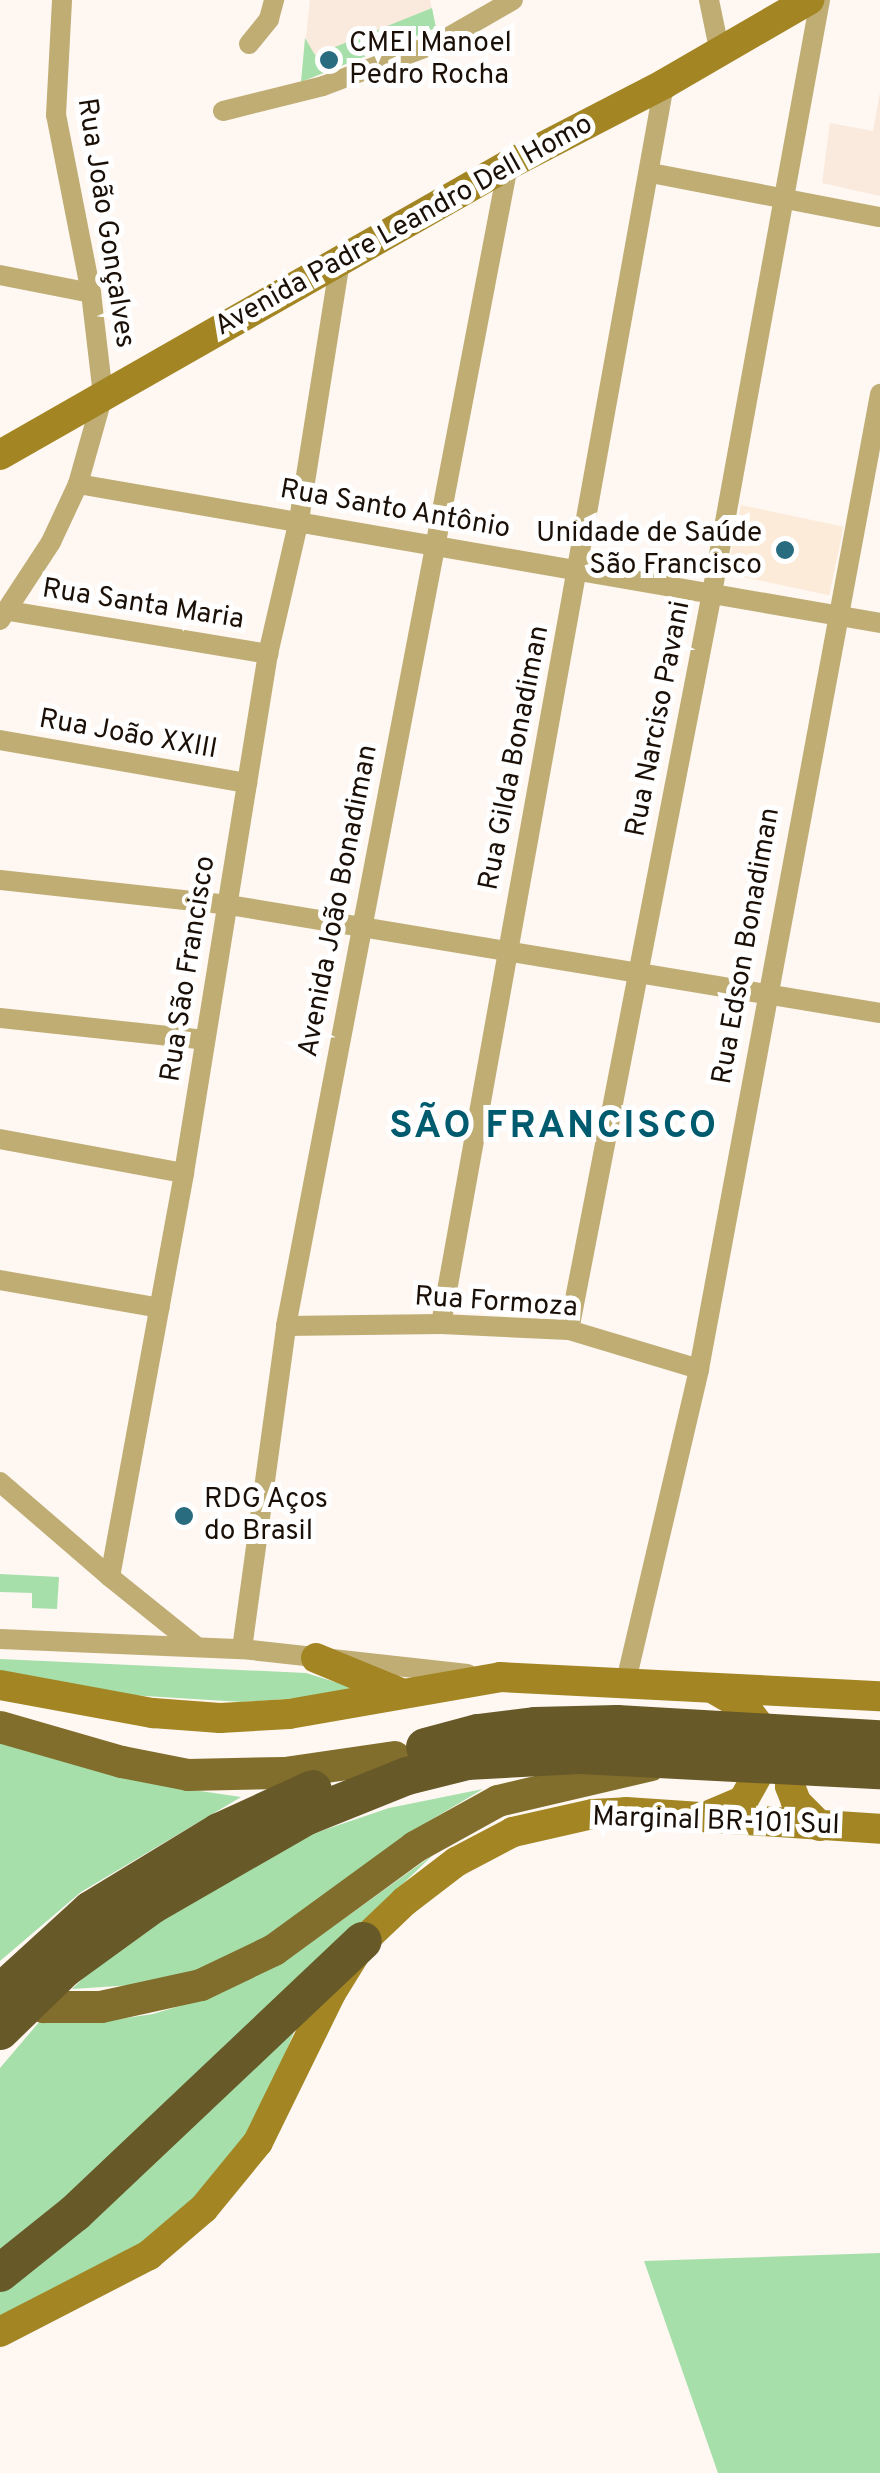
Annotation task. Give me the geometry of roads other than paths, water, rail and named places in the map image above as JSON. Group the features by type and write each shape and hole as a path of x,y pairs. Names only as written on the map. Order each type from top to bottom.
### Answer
{"highway":[{"path":"0,2032 91,1910 219,1832 395,1757 478,1733 535,1726 686,1751"},
{"path":"0,1994 307,1816 407,1776 506,1758 686,1751 869,1754"},
{"path":"0,2274 75,2213 363,1941"}],"main road":[{"name":"Avenida Padre Leandro Dell Homo","path":"0,454 508,165 664,84 809,0"},
{"path":"316,1658 404,1694"},
{"path":"0,1686 153,1713 220,1718 289,1714 500,1677 865,1695"},
{"path":"704,1817 742,1801 756,1785 764,1744 758,1724 745,1707 728,1694 708,1688"},
{"path":"820,1826 806,1815 790,1786 790,1745 813,1711 865,1695"},
{"path":"0,1727 122,1762 188,1775 285,1773 395,1757"},
{"path":"0,1994 44,2007 101,2007 201,1985 274,1950 414,1848 498,1801 686,1751"},
{"name":"Marginal BR-101 Sul","path":"0,2332 149,2255 204,2208 258,2142 331,1993 363,1941 404,1900 456,1862 513,1832 593,1814 880,1829"}],"street":[{"name":"Rua João Gonçalves","path":"62,0 56,116 91,294 103,395"},
{"path":"249,44 269,19 274,0"},
{"path":"223,110 323,86 440,42 513,0"},
{"path":"709,0 720,53"},
{"name":"Rua Narciso Pavani","path":"569,1330 712,593 820,0"},
{"name":"Rua Gilda Bonadiman","path":"441,1324 664,84"},
{"name":"Avenida João Bonadiman","path":"242,1649 286,1326 508,165"},
{"path":"651,173 880,217"},
{"name":"Rua São Francisco","path":"110,1577 184,1173 268,654 299,520 340,260"},
{"path":"0,275 91,294"},
{"name":"Rua Edson Bonadiman","path":"626,1682 699,1369 880,394"},
{"path":"4,616 51,542 78,484 103,395"},
{"name":"Rua Santo Antônio","path":"78,484 880,623"},
{"name":"Rua Santa Maria","path":"4,616 268,654"},
{"name":"Rua João XXIII","path":"0,740 247,784"},
{"path":"0,880 228,905 880,1014"},
{"path":"0,1018 206,1040"},
{"path":"0,1138 184,1173"},
{"path":"0,1280 160,1308"},
{"name":"Rua Formoza","path":"286,1326 441,1324 569,1330 699,1369"},
{"path":"0,1482 197,1647"},
{"path":"0,1639 242,1649 500,1677"}],"place":[{"name":"CMEI Manoel Pedro Rocha","path":"329,60"},
{"name":"Unidade de Saúde São Francisco","path":"785,550"},
{"name":"RDG Aços do Brasil","path":"184,1516"}],"district":[{"name":"SÃO FRANCISCO","path":"554,1128"}]}
